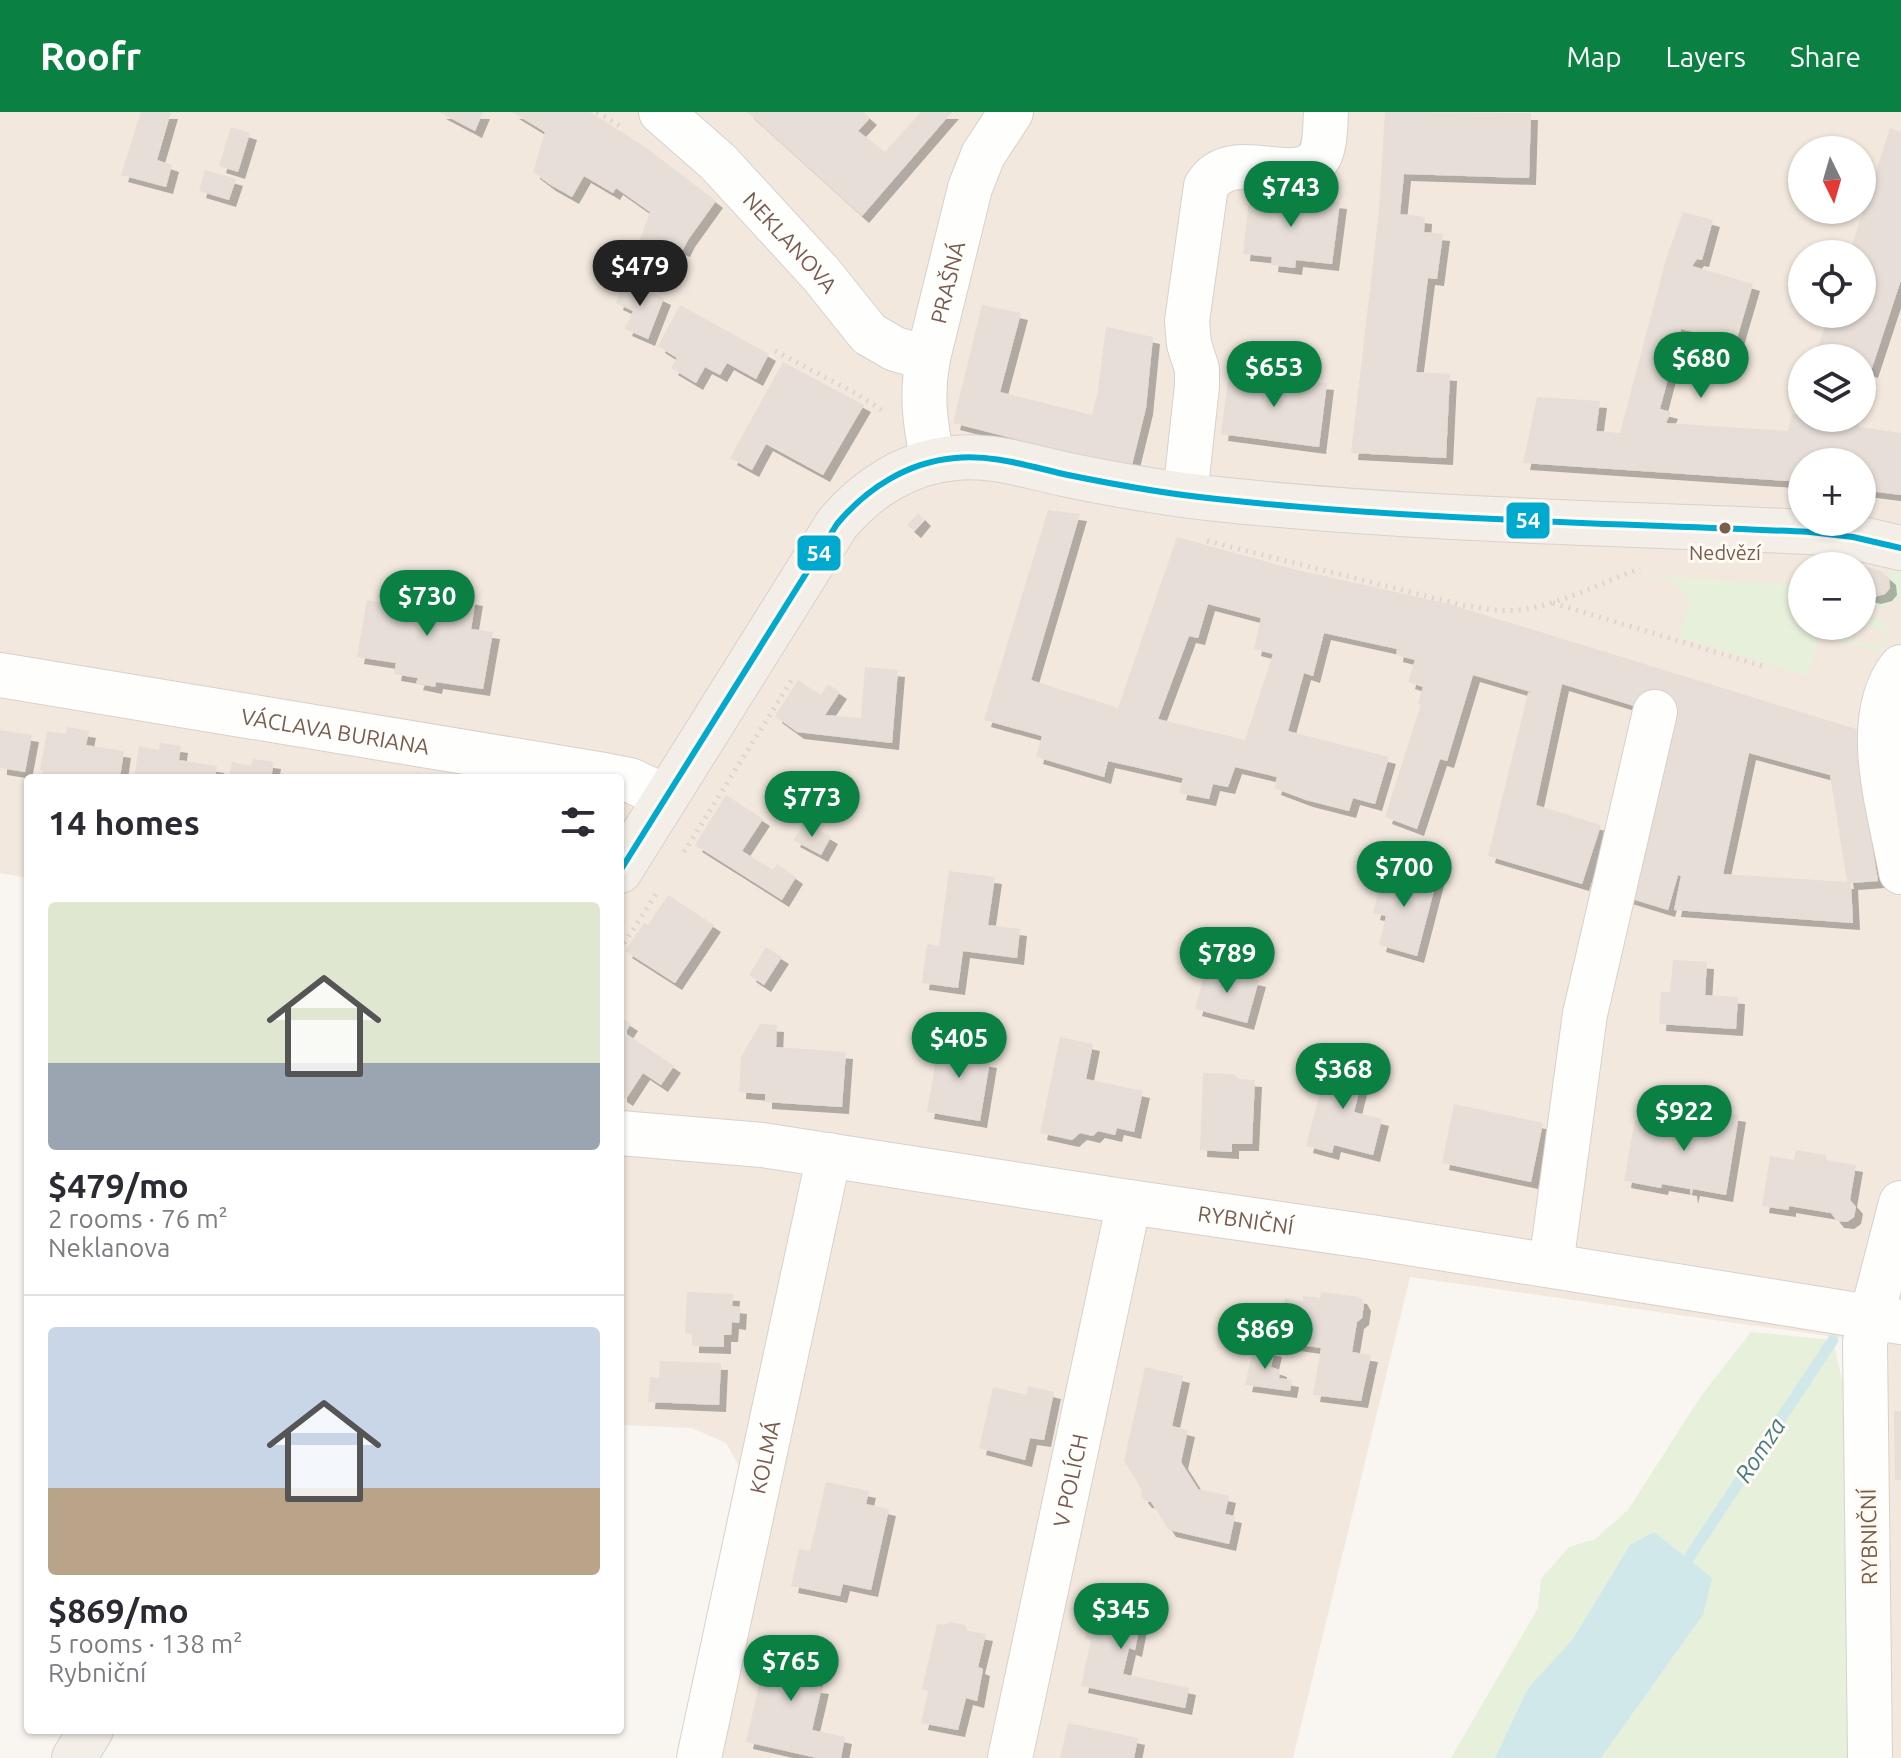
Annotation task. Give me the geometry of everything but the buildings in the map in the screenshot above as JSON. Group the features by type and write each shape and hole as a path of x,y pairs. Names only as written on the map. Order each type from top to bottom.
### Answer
{"main road":[{"path":"624,865 837,524 872,490 907,470 933,461 961,457 996,459 1121,486 1254,503 1410,514 1810,532 1853,537 1901,548"},
{"path":"74,1758 89,1734"}],"street":[{"name":"NEKLANOVA","path":"661,112 718,162 821,274 869,334 895,349 928,358"},
{"name":"PRAŠNÁ","path":"933,461 923,409 923,379 970,188 983,155 1011,112"},
{"path":"1185,495 1197,386 1197,369 1189,344 1187,321 1206,186 1213,176 1224,170 1238,167 1302,168 1316,161 1321,150 1326,112"},
{"path":"1901,667 1891,679 1885,698 1880,736 1883,776 1901,872"},
{"name":"VÁCLAVA BURIANA","path":"0,675 595,774"},
{"path":"1551,1265 1585,1014 1655,712"},
{"name":"VÁCLAVA BURIANA","path":"624,780 666,797"},
{"name":"RYBNIČNÍ","path":"624,1133 762,1145 1886,1319"},
{"name":"KOLMÁ","path":"699,1758 829,1155"},
{"name":"V POLÍCH","path":"1010,1758 1129,1202"},
{"path":"1886,1319 1901,1203"},
{"name":"RYBNIČNÍ","path":"1870,1758 1865,1342 1886,1319"}],"path":[{"path":"775,351 857,394 895,419"},
{"path":"1199,539 1462,605 1495,610 1520,610 1552,603 1640,569"},
{"path":"1552,603 1762,666"}],"shaded area":[{"path":"0,112 1901,112 1901,1758 1875,1758 1850,1339 1410,1277 1293,1758 677,1758 740,1468 726,1443 692,1428 624,1425 624,774 24,774 24,877 0,873"}],"green space":[{"path":"1893,564 1901,567 1901,596 1883,607 1876,607 1876,596 1890,588"},
{"path":"1646,576 1788,584 1788,640 1817,640 1808,676 1679,637 1690,601 1672,580"},
{"path":"1876,619 1882,620 1889,630 1882,652 1840,640 1881,647 1884,632 1876,629"},
{"path":"1751,1332 1833,1340 1844,1389 1852,1758 1601,1758 1703,1615 1630,1545 1572,1640 1528,1688 1495,1758 1451,1758 1538,1608 1541,1579 1569,1547 1595,1539 1628,1510 1701,1396"}],"water":[{"path":"1654,1532 1712,1578 1703,1615 1601,1758 1495,1758 1528,1688 1572,1640 1630,1545"}],"waterway":[{"name":"Romza","path":"1688,1559 1833,1340"}],"transit line":[{"name":"54","path":"624,865 837,524 875,488 921,465 969,457 1161,492 1217,499 1365,512 1810,532 1853,537 1901,548"}],"place":[{"name":"Nedvězí","path":"1725,528"}]}
